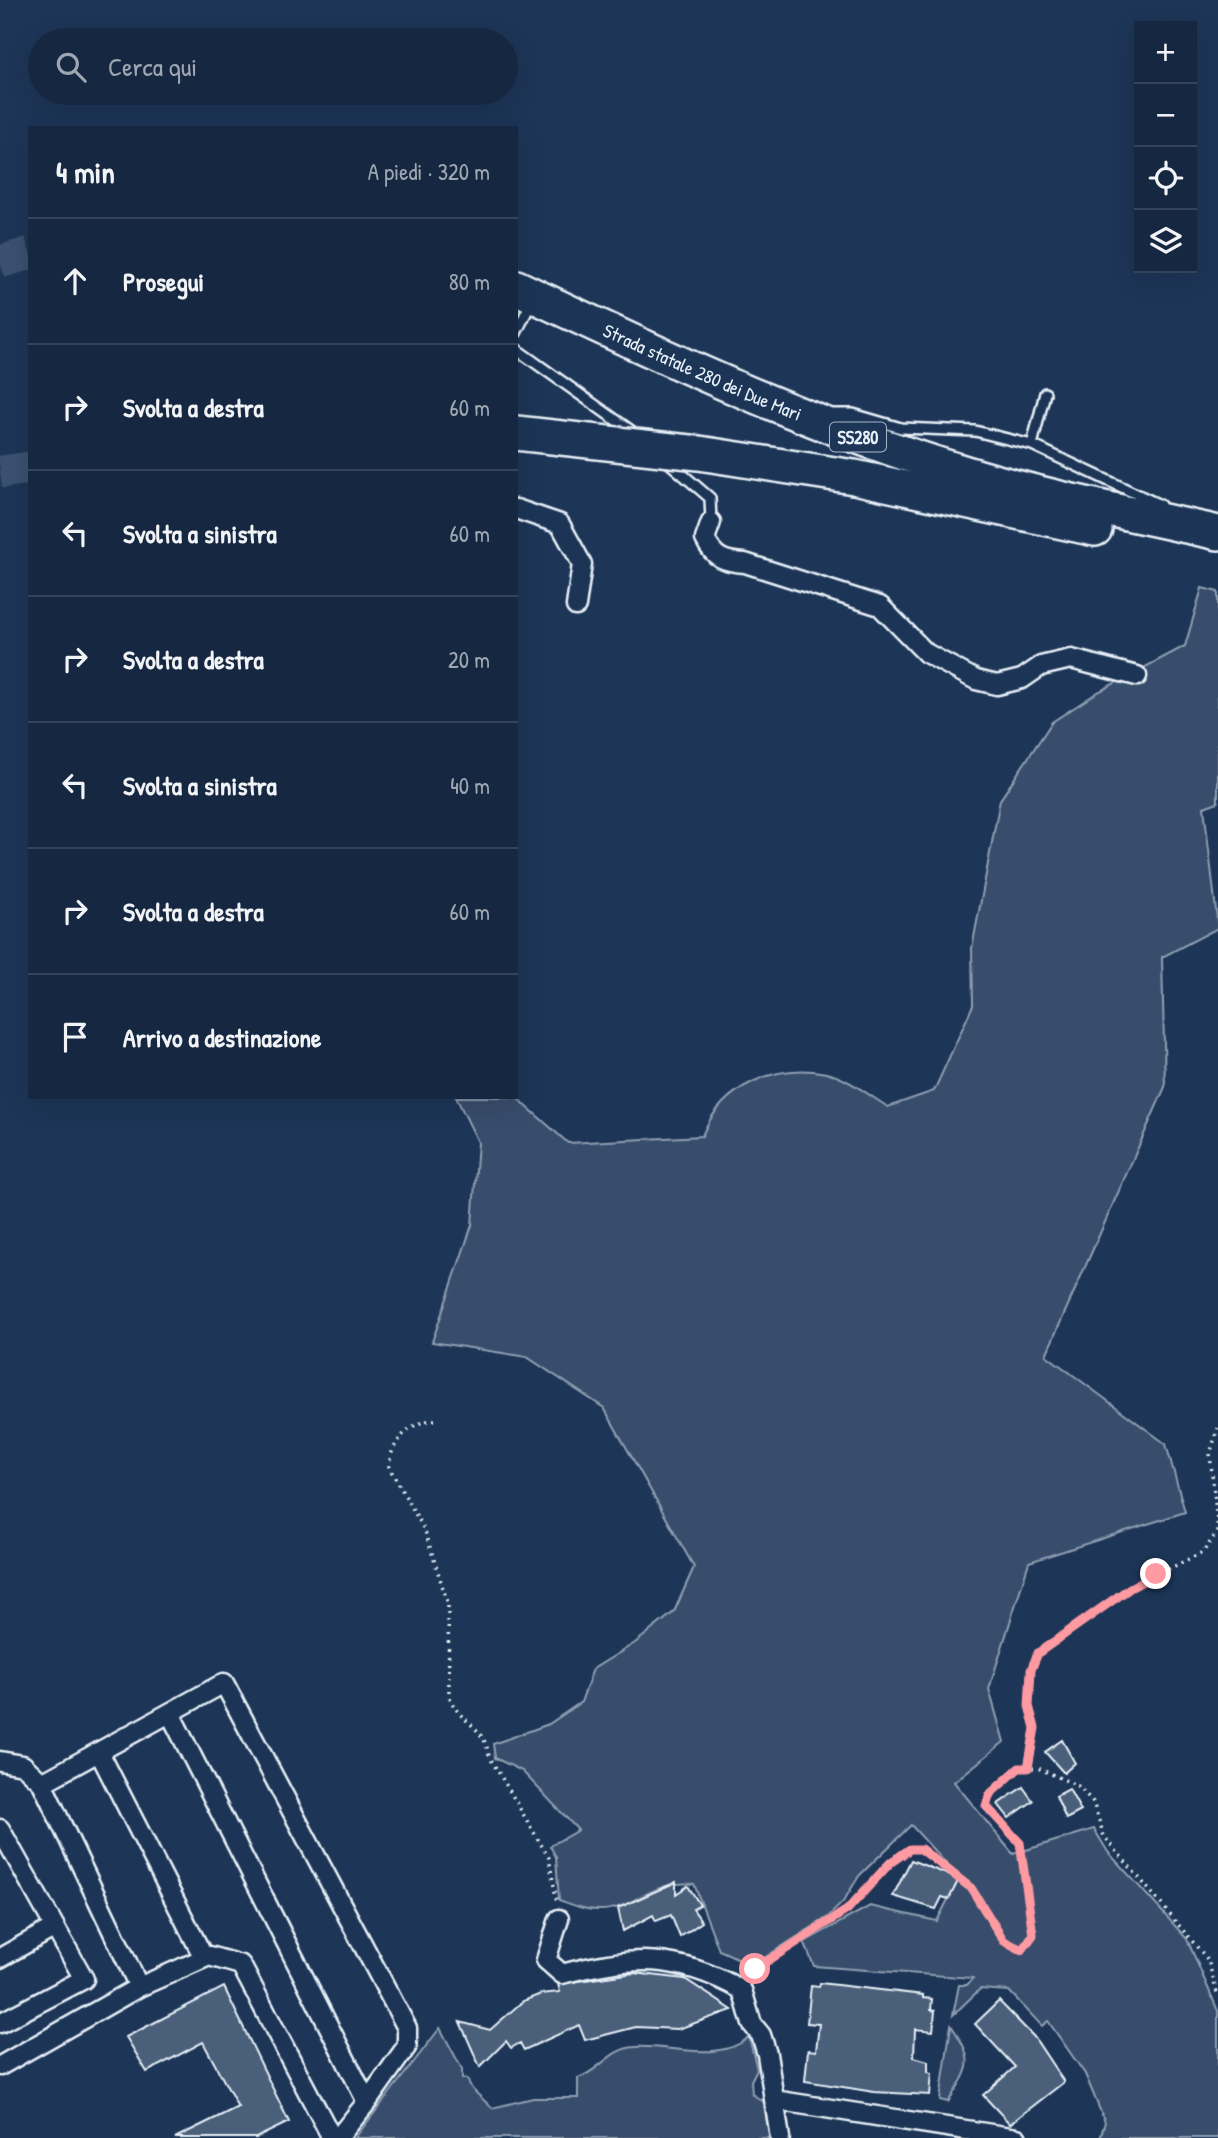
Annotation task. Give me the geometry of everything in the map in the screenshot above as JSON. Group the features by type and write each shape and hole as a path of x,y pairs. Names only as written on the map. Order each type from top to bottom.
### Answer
{"highway":[{"name":"Strada statale 280 dei Due Mari","path":"525,292 794,414 967,473 1218,532"},
{"name":"SS280","path":"518,433 699,453 854,477 1218,555"}],"street":[{"path":"518,510 560,524 582,564 576,606"},
{"path":"711,522 705,539 712,553 727,562 745,563 880,607 926,653 976,680 997,685 1022,680 1041,666 1071,659 1137,676"},
{"path":"42,1783 224,1683 407,2028 408,2046 338,2138"},
{"path":"170,1713 367,2102"},
{"path":"99,1752 204,1958"},
{"path":"0,1761 23,1765 42,1783 139,1987"},
{"path":"0,1829 84,1979 0,2023"},
{"path":"559,1919 546,1960 562,1974 619,1962 668,1960 713,1974 742,1990 752,2024 761,2035 780,2138"},
{"path":"0,1958 55,1927"},
{"path":"0,2066 139,1987 209,1956 242,1965 332,2138"},
{"path":"774,2100 989,2136 1017,2138"}],"lane":[{"path":"518,324 525,292"},
{"path":"518,350 623,422 710,498 711,522"},
{"path":"1032,445 1045,393"},
{"path":"794,414 853,415 901,428 975,431 1032,445 1218,532"}],"path":[{"path":"435,1420 416,1422 408,1430 391,1454 389,1467 425,1531 448,1604 449,1695 452,1705 460,1717 479,1729 487,1743 489,1756 549,1858 559,1919"},
{"path":"1028,1768 1035,1728 1029,1706 1031,1670 1038,1653 1130,1588 1203,1552 1218,1531 1210,1454 1218,1428"},
{"path":"742,1990 755,1969 847,1910 890,1863 910,1849 921,1849 971,1888 1004,1941 1022,1950 1033,1935 1020,1843 986,1806 990,1794 1019,1768 1038,1768 1078,1786 1093,1802 1104,1836 1208,1960 1218,1997"}],"shaded area":[{"path":"1202,588 1218,592 1218,802 1204,807 1218,928 1162,957 1165,1087 1046,1355 1166,1444 1185,1512 1029,1562 989,1689 1004,1742 954,1782 1013,1854 1094,1829 1108,1852 1187,1939 1218,2011 1218,2138 1100,2138 1105,2122 1085,2074 1048,2021 1042,2026 1009,1991 980,1989 953,2015 959,1985 967,1985 973,1978 814,1966 804,1942 870,1906 937,1921 959,1878 911,1825 859,1876 843,1902 828,1917 753,1965 719,1950 694,1884 667,1886 624,1905 602,1910 585,1909 559,1900 556,1857 550,1846 578,1830 522,1771 495,1758 493,1744 549,1724 581,1702 593,1669 635,1643 674,1612 694,1567 604,1408 527,1357 432,1342 472,1225 478,1142 457,1099 518,1099 568,1143 702,1136 711,1119 737,1091 770,1075 788,1072 807,1071 834,1075 888,1107 934,1091 973,1005 972,948 1000,800 1052,722 1098,692 1185,646"},
{"path":"951,2025 964,2047 967,2064 962,2080 948,2102 940,2100"},
{"path":"440,2028 462,2069 462,2079 467,2079 472,2089 492,2108 533,2098 578,2098 578,2078 626,2048 723,2050 749,2037 757,2069 751,2081 752,2094 767,2104 770,2138 355,2138"}],"building":[{"path":"1062,1740 1075,1763 1064,1773 1045,1752"},
{"path":"1023,1787 1033,1801 1009,1818 998,1804"},
{"path":"1069,1789 1081,1811 1066,1819 1056,1796"},
{"path":"911,1860 959,1879 949,1899 942,1897 936,1909 893,1896"},
{"path":"676,1882 676,1894 688,1886 700,1905 693,1909 702,1922 680,1937 671,1915 656,1921 653,1915 623,1931 618,1908"},
{"path":"634,1973 685,1979 732,2010 678,2029 636,2027 585,2040 579,2025 524,2050 520,2043 511,2048 506,2041 480,2067 460,2022 490,2030 523,2001 541,1994 560,1992 558,1984"},
{"path":"820,1983 923,1995 923,1998 932,1999 931,2010 935,2011 933,2031 915,2029 914,2057 928,2061 928,2072 932,2073 930,2095 874,2092 805,2081 808,2050 816,2051 819,2024 807,2023 811,1986 819,1987"},
{"path":"224,1987 289,2122 256,2138 175,2138 238,2107 203,2042 147,2072 126,2037"},
{"path":"999,2001 1034,2037 1064,2082 1010,2124 983,2095 1015,2067 975,2024"}],"tunnel":[{"path":"0,262 28,254"},
{"path":"0,472 28,468"}],"route":[{"path":"755,1969 847,1910 890,1863 910,1849 921,1849 971,1888 982,1911 1004,1941 1022,1950 1029,1944 1033,1935 1020,1843 986,1806 990,1794 1019,1768 1028,1768 1035,1728 1029,1706 1031,1670 1038,1653 1130,1588 1156,1574"}]}
